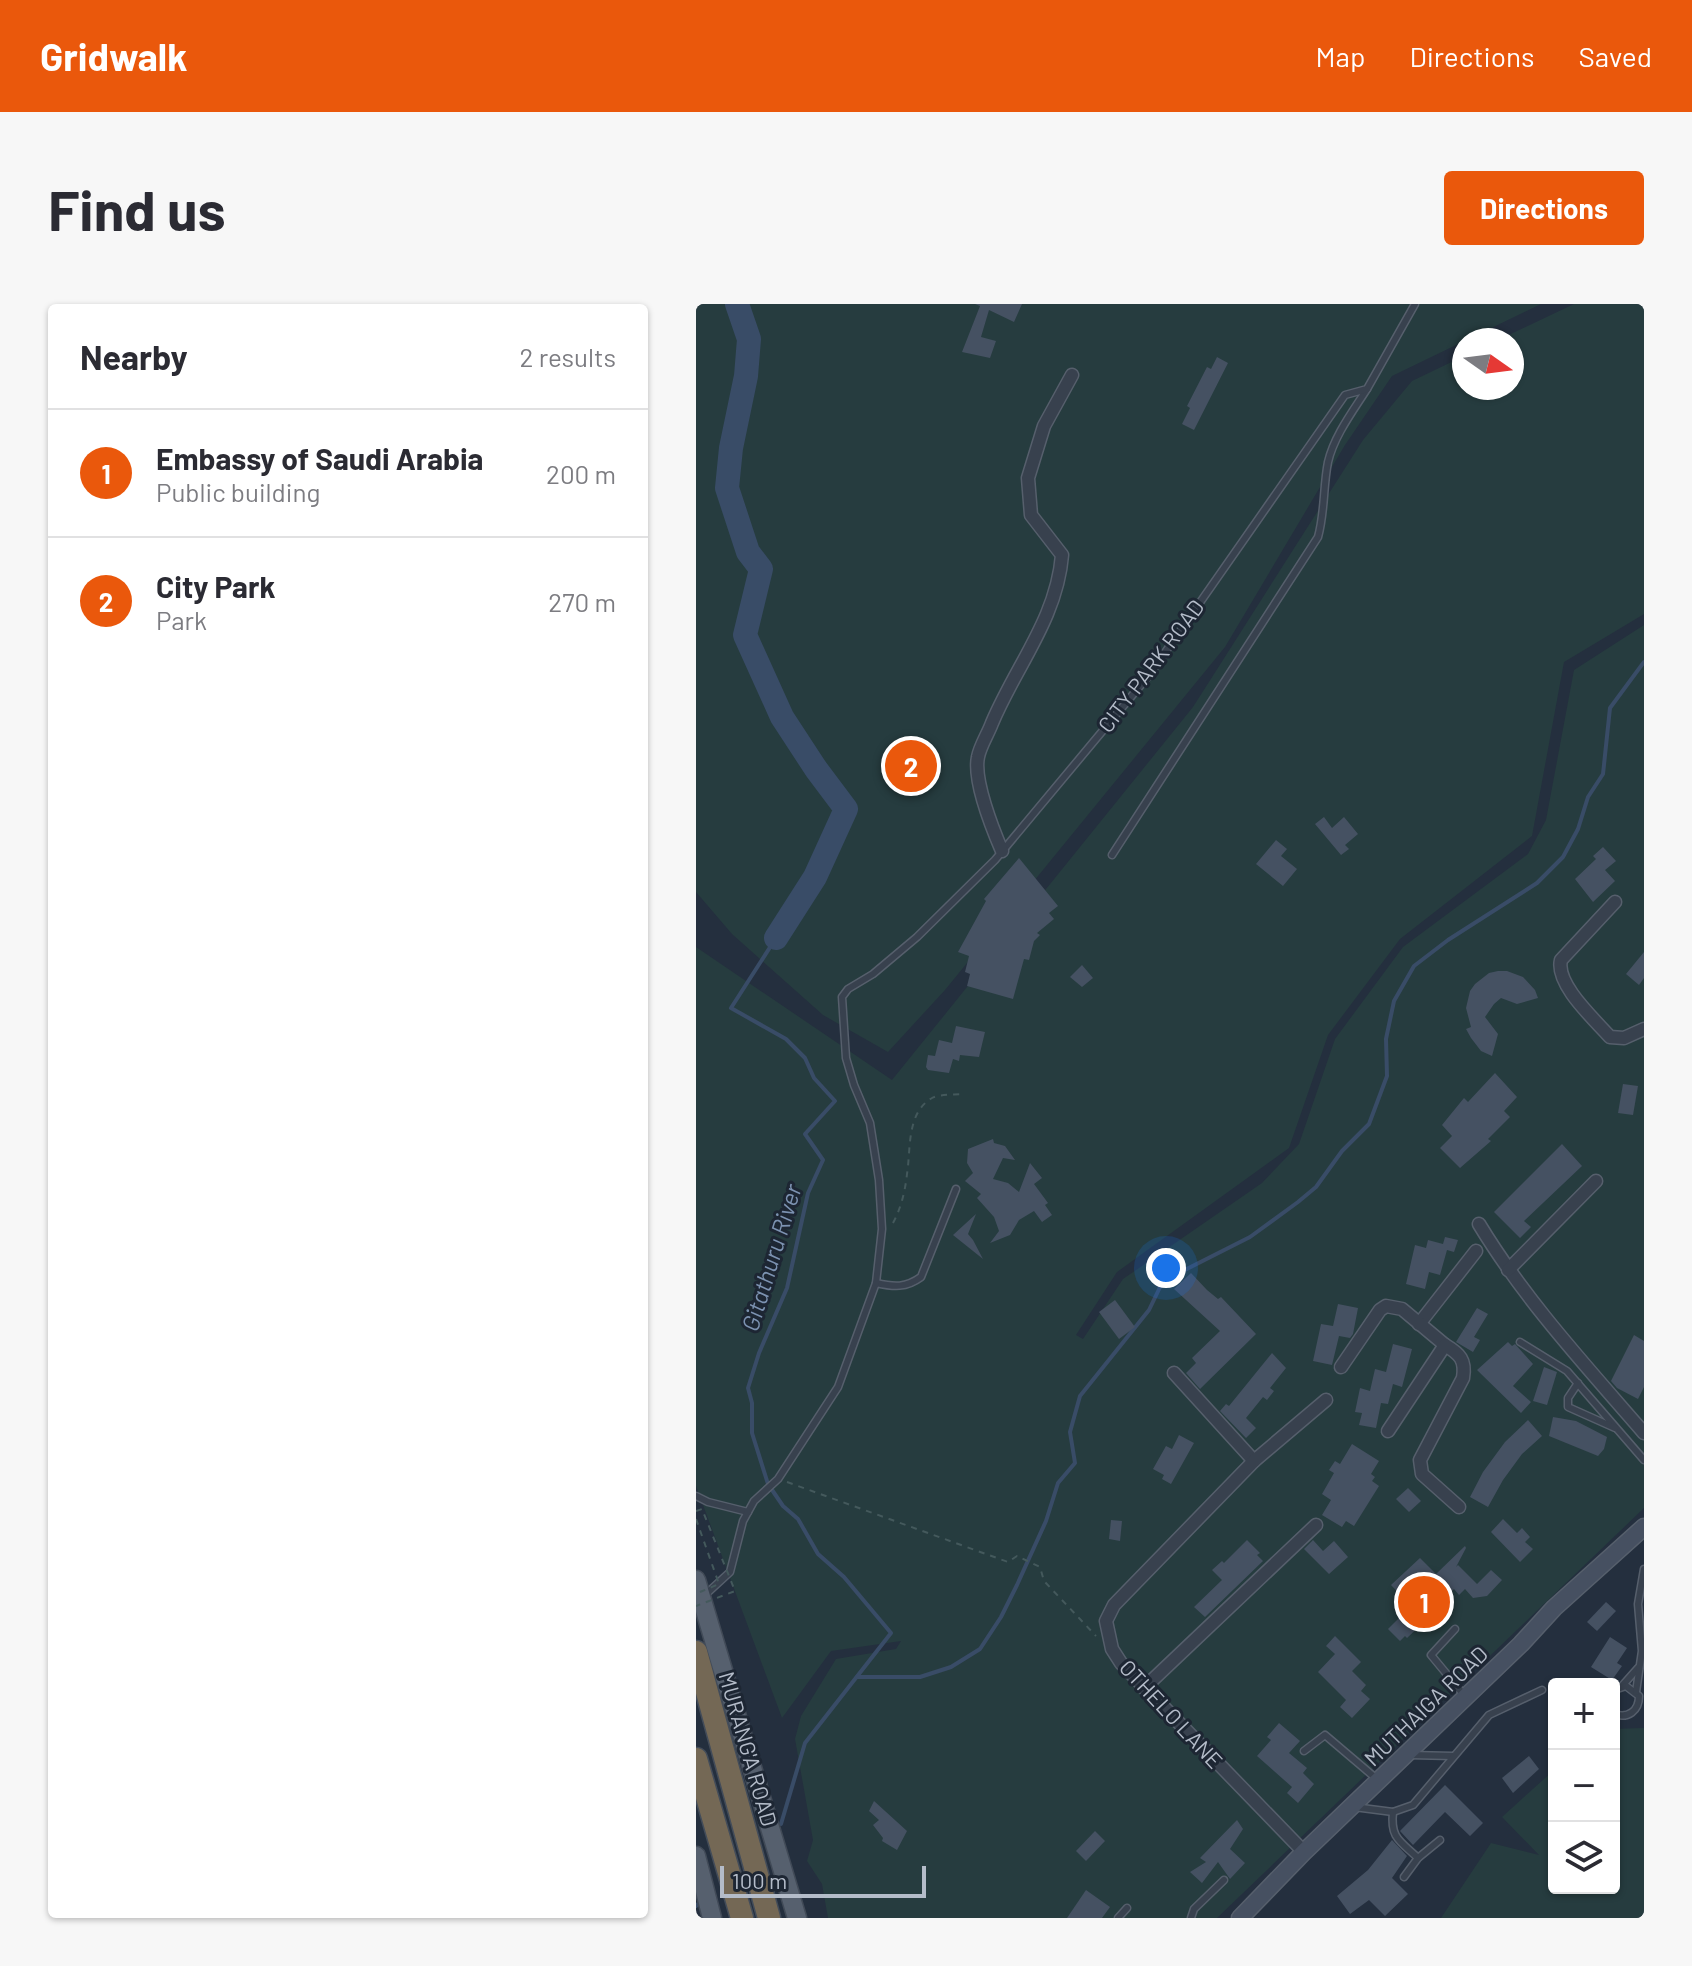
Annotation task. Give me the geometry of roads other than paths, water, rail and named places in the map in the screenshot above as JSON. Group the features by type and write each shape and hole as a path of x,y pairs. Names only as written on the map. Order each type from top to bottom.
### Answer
{"highway":[{"name":"MURANG'A ROAD","path":"696,1652 769,1918"},
{"path":"696,1759 742,1918"}],"main road":[{"name":"MUTHAIGA ROAD","path":"1240,1918 1554,1608 1644,1527"},
{"name":"MURANG'A ROAD","path":"699,1594 797,1918"},
{"path":"696,1856 712,1918"}],"street":[{"path":"1002,851 986,816 977,759 998,708 1034,645 1060,580 1062,555 1031,515 1028,478 1044,426 1072,375"},
{"path":"1615,902 1561,960 1559,969 1563,982 1610,1037 1624,1038 1644,1029"},
{"path":"1508,1270 1596,1181"},
{"path":"1479,1224 1508,1270 1558,1334 1644,1433"},
{"path":"1419,1324 1476,1251"},
{"path":"1341,1367 1380,1310 1386,1306 1402,1309 1461,1356 1465,1366 1463,1378 1419,1466 1422,1474 1459,1507"},
{"path":"1388,1431 1445,1345"},
{"path":"1174,1373 1254,1461 1326,1400"},
{"name":"OTHELO LANE","path":"1254,1461 1114,1605 1106,1621 1112,1649 1121,1663 1304,1852"},
{"path":"1144,1688 1316,1525"}],"lane":[{"name":"CITY PARK ROAD","path":"876,1283 882,1229 873,1135 849,1071 842,997 848,989 873,974 917,937 1002,851 1150,674 1345,395 1367,389 1415,304"},
{"path":"1112,855 1318,537 1328,460 1367,389"},
{"path":"699,1594 730,1572 743,1521 754,1501 778,1479 838,1387 876,1283 893,1287 909,1285 921,1277 956,1189"},
{"path":"1520,1342 1567,1371 1644,1460"},
{"path":"1578,1383 1568,1398 1568,1407 1617,1428"},
{"path":"696,1496 748,1512"},
{"path":"1620,1715 1626,1716 1635,1711 1639,1701 1636,1692 1642,1651 1638,1604 1644,1569"},
{"path":"1455,1629 1431,1655 1466,1697"},
{"path":"1620,1685 1638,1668"},
{"path":"1620,1689 1636,1692"},
{"path":"1353,1806 1393,1812 1413,1805 1489,1715 1542,1690"},
{"path":"1304,1751 1325,1735 1379,1782"},
{"path":"1406,1755 1453,1756"},
{"path":"1393,1812 1391,1829 1395,1837 1418,1858"},
{"path":"1404,1877 1418,1858 1440,1840"},
{"path":"1191,1918 1194,1909 1224,1880"},
{"path":"1118,1918 1127,1908"}],"waterway":[{"path":"737,304 749,339 746,376 731,448 727,488 748,552 761,569 745,635 782,717 846,809 815,877 776,938"},
{"path":"857,1677 920,1677 951,1667 980,1649 1017,1585 1046,1521 1058,1483 1075,1463 1070,1432 1080,1396 1149,1310 1163,1281 1250,1237 1298,1202 1316,1187 1342,1151 1369,1124 1387,1076 1386,1039 1394,1001 1414,966 1448,940 1537,883 1563,857 1578,829 1588,797 1603,774 1610,708 1644,662"},
{"name":"Gitathuru River","path":"776,938 731,1008 786,1039 805,1058 814,1078 835,1101 805,1134 823,1160 808,1193 787,1288 759,1353 748,1388 752,1403 752,1433 768,1484 783,1506 798,1519 818,1554 844,1577 891,1633 805,1743 781,1824"}],"place":[{"name":"City Park","path":"911,766"},
{"name":"Embassy of Saudi Arabia","path":"1424,1602"}]}
